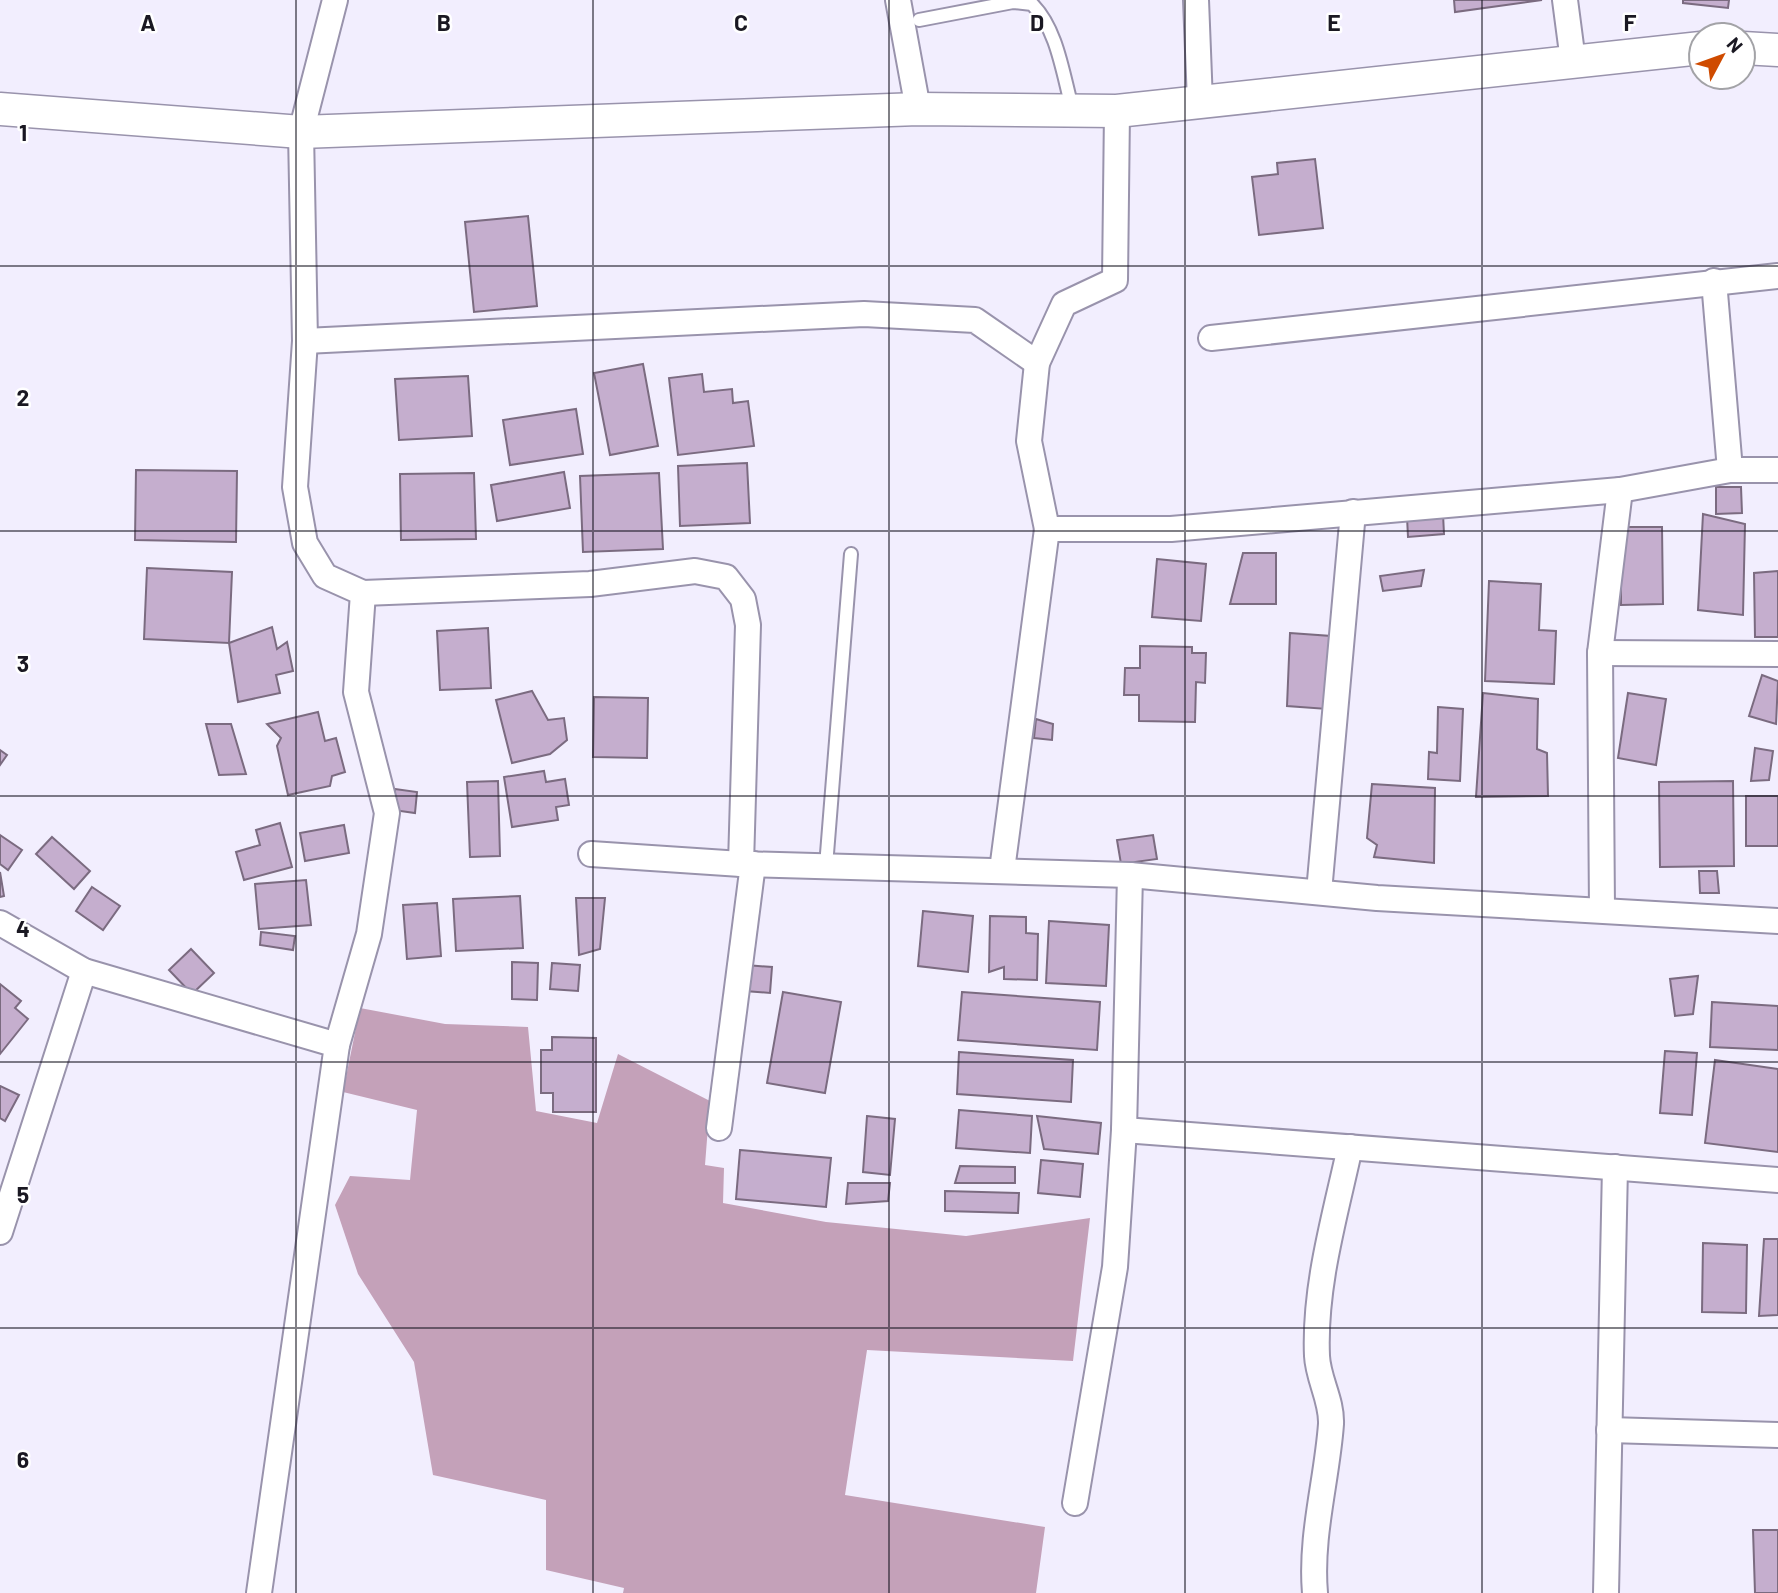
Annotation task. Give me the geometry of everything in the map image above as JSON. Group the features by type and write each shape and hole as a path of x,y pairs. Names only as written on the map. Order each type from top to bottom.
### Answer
{"street":[{"path":"335,0 301,132 305,341 295,487 305,543 325,576 363,593 590,584 695,571 726,577 743,599 748,625 747,864 719,1128"},
{"path":"898,0 918,109"},
{"path":"1196,0 1200,102"},
{"path":"1565,0 1573,61"},
{"path":"0,109 301,132 918,109 1117,111 1687,49"},
{"path":"1757,49 1778,50"},
{"path":"1002,870 1048,529 1029,441 1037,363 1064,304 1115,280 1117,111"},
{"path":"1211,338 1778,276"},
{"path":"1714,281 1730,470"},
{"path":"305,341 864,314 975,320 1037,363"},
{"path":"1048,529 1171,529 1620,490 1730,470 1778,470"},
{"path":"1602,909 1600,653 1620,490"},
{"path":"1319,892 1353,512"},
{"path":"259,1593 337,1045 369,934 387,813 356,692 363,593"},
{"path":"1600,653 1778,654"},
{"path":"591,854 747,864 1130,875 1377,898 1778,921"},
{"path":"1075,1503 1115,1267 1124,1130 1130,875"},
{"path":"0,923 84,971 337,1045"},
{"path":"0,1232 84,971"},
{"path":"1124,1130 1778,1180"},
{"path":"1315,1593 1317,1528 1331,1421 1328,1395 1317,1360 1317,1300 1350,1147"},
{"path":"1606,1593 1615,1167"},
{"path":"1609,1430 1778,1435"}],"lane":[{"path":"919,20 1013,2 1032,4 1042,13 1048,28 1073,111"},
{"path":"826,866 851,554"}],"shaded area":[{"path":"360,1008 445,1024 528,1027 536,1111 597,1123 618,1054 710,1101 705,1165 724,1168 723,1203 826,1222 966,1236 1090,1218 1073,1361 867,1350 845,1495 1045,1527 1036,1593 623,1593 624,1588 546,1570 546,1500 433,1475 414,1362 358,1274 335,1205 350,1176 410,1180 417,1110 343,1092"}],"building":[{"path":"1454,0 1542,0 1455,12"},
{"path":"1683,0 1729,0 1728,8 1683,3"},
{"path":"1315,159 1323,228 1259,235 1252,177 1278,174 1277,163"},
{"path":"528,216 537,306 474,312 465,222"},
{"path":"643,364 658,446 610,455 594,373"},
{"path":"702,374 704,392 732,389 733,403 748,401 754,446 678,455 669,378"},
{"path":"468,376 472,436 399,440 395,379"},
{"path":"576,409 583,454 510,465 503,420"},
{"path":"747,463 750,523 680,526 678,466"},
{"path":"136,470 237,471 236,542 135,540"},
{"path":"564,472 570,508 497,521 491,485"},
{"path":"474,473 476,539 401,540 400,474"},
{"path":"659,473 663,549 583,552 580,476"},
{"path":"1716,487 1741,487 1742,513 1716,514"},
{"path":"1443,514 1444,534 1408,537 1407,517"},
{"path":"1703,514 1745,524 1743,615 1698,610"},
{"path":"1621,527 1662,527 1663,604 1621,605"},
{"path":"1243,553 1276,553 1276,604 1230,604"},
{"path":"1157,559 1206,564 1201,621 1152,617"},
{"path":"147,568 232,572 229,643 144,639"},
{"path":"1424,570 1421,586 1383,591 1380,576"},
{"path":"1778,571 1778,637 1755,637 1754,573"},
{"path":"1489,581 1541,584 1539,630 1556,631 1554,684 1485,681"},
{"path":"272,627 277,649 287,642 293,671 276,675 280,693 238,702 229,643"},
{"path":"488,628 491,688 440,690 437,631"},
{"path":"1290,633 1331,636 1327,709 1287,706"},
{"path":"1140,646 1192,647 1192,653 1206,653 1205,683 1196,682 1195,722 1139,721 1139,695 1124,695 1125,668 1140,668"},
{"path":"1762,675 1778,681 1776,724 1749,716"},
{"path":"532,691 548,720 564,718 567,740 550,754 512,763 496,700"},
{"path":"1483,693 1538,699 1537,749 1547,753 1548,796 1476,797"},
{"path":"1628,693 1666,699 1656,765 1618,758"},
{"path":"594,697 648,698 647,758 593,757"},
{"path":"1438,707 1463,709 1460,781 1428,779 1429,752 1437,753"},
{"path":"318,712 325,741 336,738 345,772 332,776 330,786 288,795 277,746 281,738 267,724"},
{"path":"1036,719 1053,724 1052,740 1034,738"},
{"path":"206,724 231,724 246,774 219,775"},
{"path":"1755,748 1773,751 1769,780 1751,781"},
{"path":"0,750 7,755 0,765"},
{"path":"544,771 546,782 565,779 569,805 556,807 558,820 512,827 504,777"},
{"path":"498,781 500,856 470,857 467,782"},
{"path":"1733,781 1734,866 1660,867 1659,782"},
{"path":"1372,784 1435,788 1434,863 1374,857 1377,845 1367,838"},
{"path":"395,789 417,792 415,813 393,810"},
{"path":"1746,796 1778,796 1778,846 1746,846"},
{"path":"280,823 292,867 244,880 236,852 260,845 256,830"},
{"path":"344,825 349,853 305,861 300,833"},
{"path":"0,835 22,850 8,870 0,864"},
{"path":"1153,835 1157,859 1121,864 1117,840"},
{"path":"52,837 90,871 74,889 36,854"},
{"path":"1699,871 1717,871 1719,893 1700,893"},
{"path":"0,872 4,896 0,897"},
{"path":"306,880 311,925 259,929 255,884"},
{"path":"92,887 120,906 103,930 76,911"},
{"path":"520,896 523,948 456,951 453,899"},
{"path":"576,898 605,898 600,949 579,955"},
{"path":"437,903 441,956 407,959 403,905"},
{"path":"923,911 973,916 968,972 918,966"},
{"path":"990,916 1026,917 1026,933 1038,934 1037,980 1004,979 1004,967 989,972"},
{"path":"1049,921 1109,925 1106,986 1046,983"},
{"path":"261,932 295,936 293,950 260,945"},
{"path":"191,949 214,973 192,994 169,970"},
{"path":"512,962 538,963 537,1000 512,999"},
{"path":"552,963 580,965 578,991 550,989"},
{"path":"746,965 772,967 770,993 745,991"},
{"path":"1698,976 1693,1014 1675,1016 1670,979"},
{"path":"0,984 21,1001 15,1008 28,1019 0,1054"},
{"path":"783,992 841,1002 825,1093 767,1083"},
{"path":"962,992 1100,1002 1097,1050 958,1040"},
{"path":"1712,1002 1778,1006 1778,1050 1710,1047"},
{"path":"552,1037 596,1038 596,1112 553,1112 553,1093 541,1093 541,1050 552,1050"},
{"path":"1665,1051 1697,1053 1692,1115 1660,1113"},
{"path":"959,1052 1073,1060 1071,1102 957,1094"},
{"path":"1715,1060 1778,1069 1778,1152 1705,1143"},
{"path":"0,1086 19,1095 5,1121 0,1118"},
{"path":"959,1110 1032,1116 1030,1153 956,1148"},
{"path":"867,1116 895,1119 890,1175 863,1172"},
{"path":"1037,1116 1101,1123 1098,1154 1044,1149"},
{"path":"740,1150 831,1158 826,1207 736,1199"},
{"path":"1041,1160 1083,1164 1080,1197 1038,1193"},
{"path":"960,1166 1015,1167 1015,1183 955,1183"},
{"path":"848,1183 890,1183 888,1201 846,1204"},
{"path":"945,1191 1019,1193 1018,1213 945,1211"},
{"path":"1764,1239 1778,1239 1778,1315 1759,1316"},
{"path":"1703,1243 1747,1245 1746,1313 1702,1312"},
{"path":"1753,1530 1778,1530 1778,1593 1755,1593"}]}
